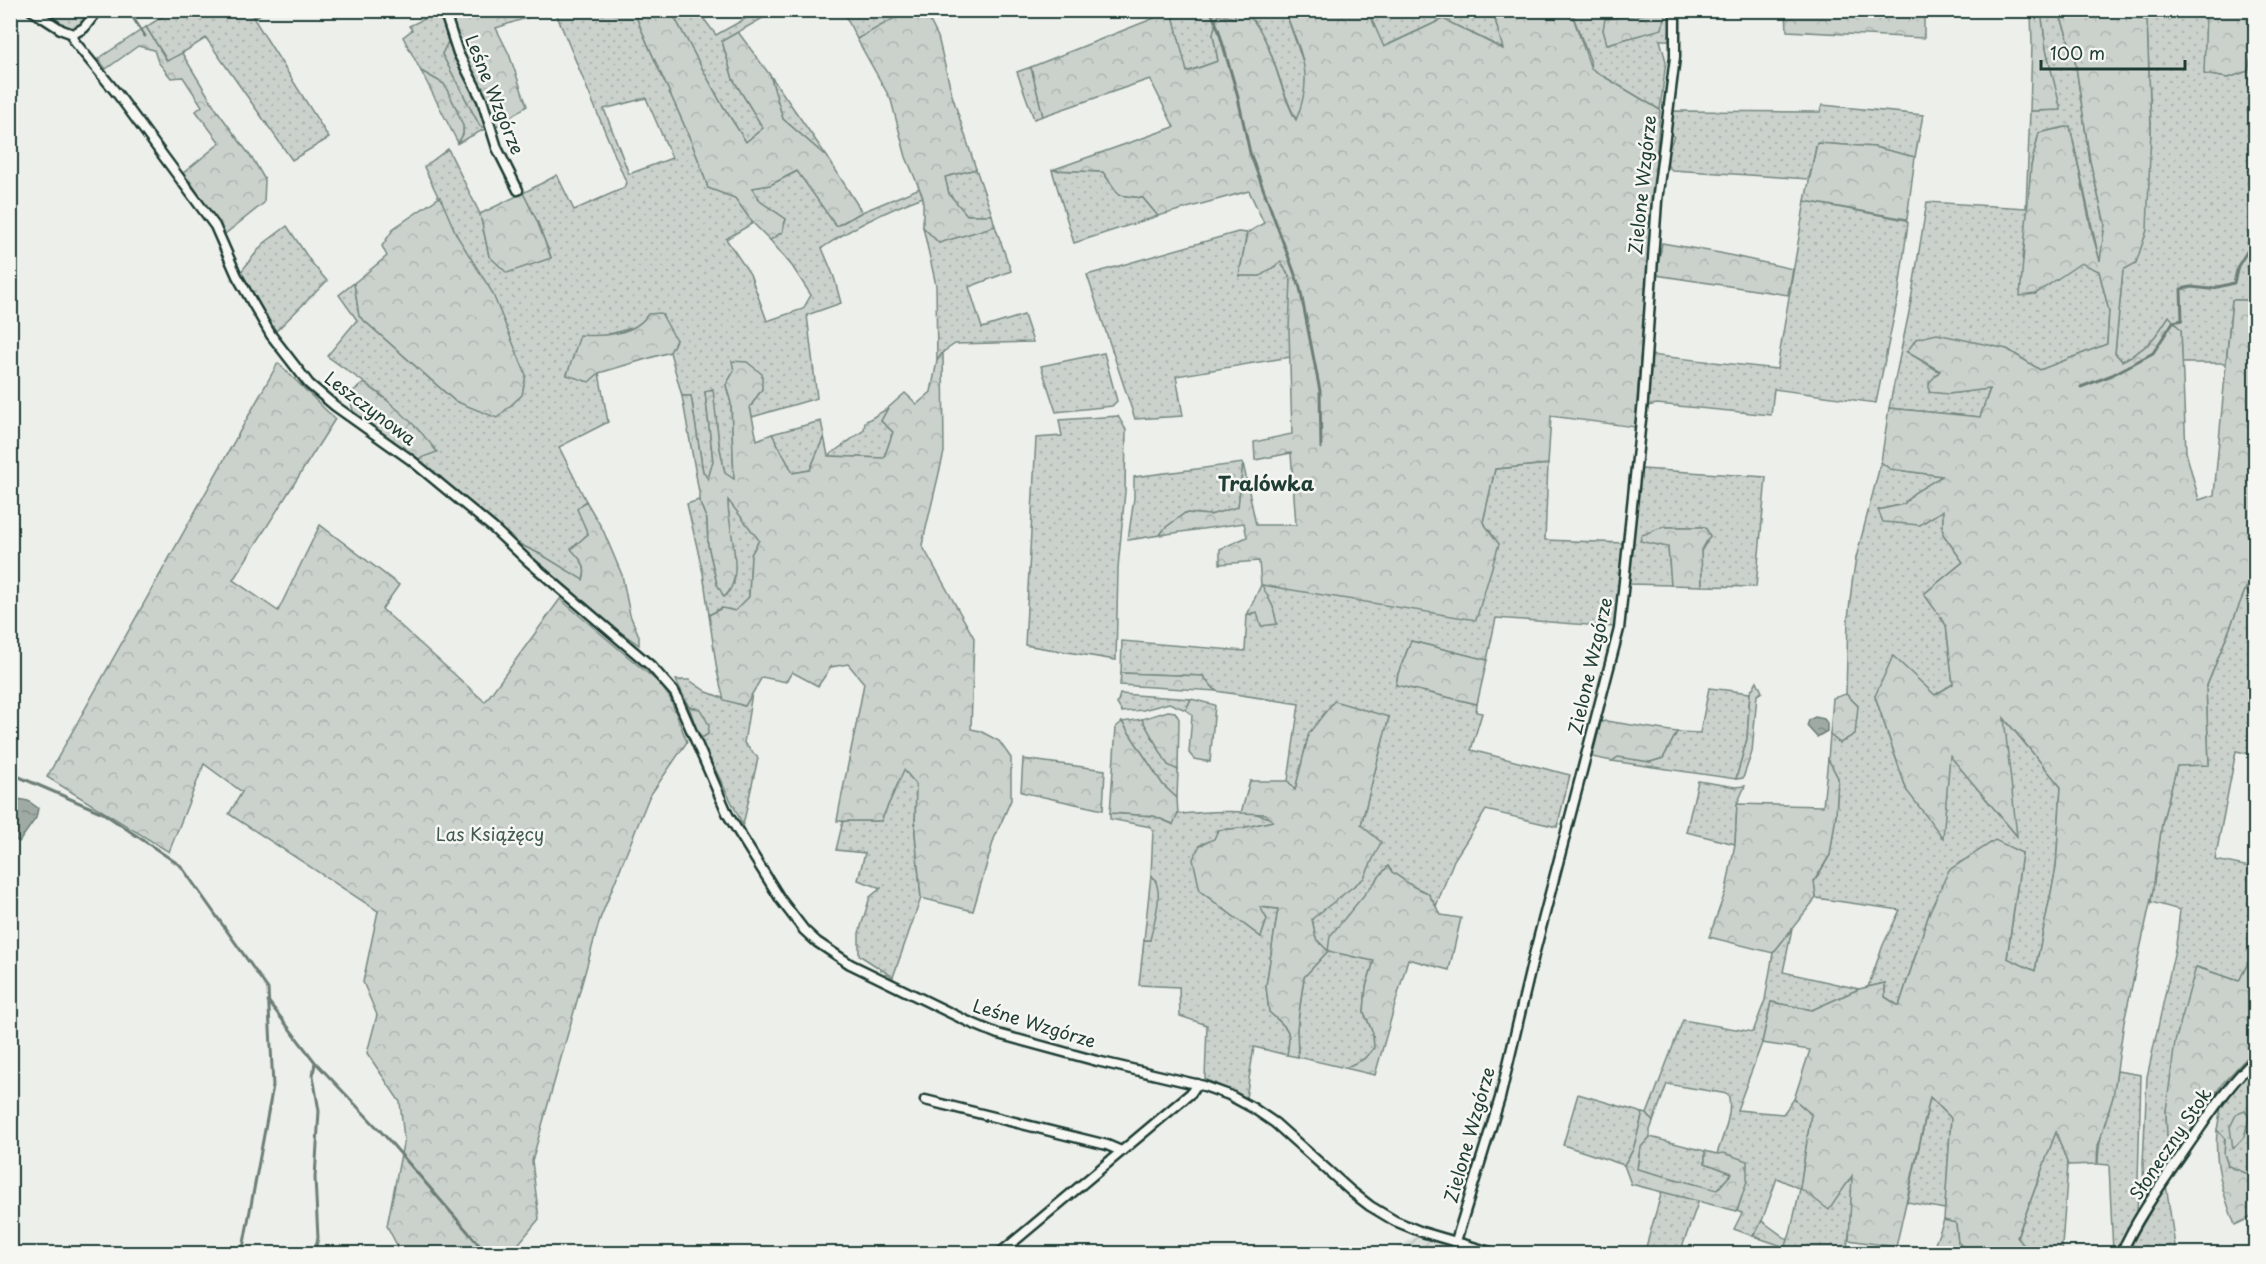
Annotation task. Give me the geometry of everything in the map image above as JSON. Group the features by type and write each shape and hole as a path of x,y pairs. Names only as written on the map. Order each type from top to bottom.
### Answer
{"street":[{"path":"31,10 62,30 73,34 84,28 98,10"},
{"name":"Leśne Wzgórze","path":"444,10 458,53 482,100 497,148 518,190"},
{"name":"Zielone Wzgórze","path":"1456,1241 1500,1098 1534,955 1619,629 1642,405 1657,201 1674,57 1675,10"},
{"name":"Leszczynowa","path":"73,34 74,41 119,96 216,226 237,276 270,335 309,384 335,406 411,460 492,527 528,561 633,650 675,693"},
{"name":"Leśne Wzgórze","path":"675,693 728,815 781,900 804,930 817,942 850,964 998,1034 1084,1058 1197,1084 1229,1095 1275,1123 1370,1206 1395,1221 1422,1232 1497,1254"},
{"name":"Słoneczny Stok","path":"2121,1254 2157,1192 2212,1111 2232,1084 2256,1059"},
{"path":"999,1254 1191,1093 1197,1084"},
{"path":"925,1100 1107,1145 1121,1151"}],"shaded area":[{"path":"1415,1236 1467,1253 1391,1253"}],"green space":[{"path":"909,10 925,11 938,37 952,95 976,169 945,177 949,194 967,215 992,215 995,226 939,243 923,227 923,197 906,157 891,100 857,39"},
{"path":"41,11 93,11 85,21 70,30"},
{"path":"171,11 247,11 254,18 257,11 265,11 254,19 329,138 292,160 206,38 168,62 146,27"},
{"path":"441,11 448,42 442,54 480,126 487,128 458,143 463,134 463,127 444,84 421,71 403,37 412,30 409,26"},
{"path":"447,11 488,11 492,16 508,11 547,11 496,28 509,54 527,106 495,127 463,55"},
{"path":"555,11 634,11 692,143 708,188 735,198 753,223 726,239 750,274 767,321 803,309 811,295 792,266 770,240 782,232 786,219 761,202 752,188 770,185 798,171 837,226 862,212 920,188 923,197 871,220 822,248 834,277 841,303 807,315 817,398 752,417 750,407 762,389 734,371 726,385 731,403 734,480 725,474 712,389 705,392 713,461 708,480 703,472 691,396 682,396 670,352 676,340 642,325 599,337 574,358 567,374 599,373 608,422 559,447 586,501 578,509 588,534 572,549 584,567 583,581 542,555 517,543 418,459 436,452 383,396 327,356 357,320 339,295 354,283 359,316 455,401 457,236 424,167 448,149 480,214 489,256 551,257 523,193 557,175 574,210 624,188 626,182","holes":["646,98 672,158 629,174 604,109"]},
{"path":"634,11 671,11 721,103 746,142 763,128 733,79 722,41 738,32 770,75 783,119 828,158 862,212 836,226 797,171 770,185 752,188 761,202 786,219 782,232 770,240 753,223 735,198 708,188 692,143"},
{"path":"671,11 698,11 716,35 759,11 775,11 722,41 733,79 763,128 746,142 721,103"},
{"path":"843,11 909,11 857,39"},
{"path":"1172,11 1235,11 1235,18 1218,15 1213,34 1218,61 1186,72"},
{"path":"1172,11 1187,72 1218,61 1213,34 1218,15 1235,18 1235,11 1244,11 1254,22 1269,48 1289,107 1296,120 1305,90 1304,64 1285,11 1368,11 1384,47 1443,19 1503,49 1495,19 1504,11 1571,11 1591,69 1660,110 1635,427 1551,416 1548,464 1495,469 1483,522 1499,544 1476,620 1262,585 1273,607 1277,624 1261,626 1257,612 1247,615 1261,585 1259,561 1220,564 1220,549 1247,537 1244,523 1160,535 1165,528 1185,513 1210,515 1238,507 1243,463 1256,525 1296,525 1291,453 1255,460 1254,442 1292,434 1289,330 1291,279 1281,262 1260,276 1239,276 1247,233 1264,223 1249,191 1158,216 1143,198 1119,195 1103,172 1052,170 1174,127 1150,79 1043,116 1031,67"},
{"path":"1244,11 1285,11 1306,70 1306,91 1297,121 1290,108 1269,48 1254,22"},
{"path":"1368,11 1504,11 1495,19 1504,49 1443,19 1383,47"},
{"path":"1571,11 1644,11 1644,14 1603,30 1608,44 1661,29 1666,11 1671,11 1669,40 1660,40 1666,61 1660,110 1591,69 1590,60"},
{"path":"1644,11 1666,11 1662,29 1607,44 1603,30 1605,19 1644,14"},
{"path":"1786,11 1924,11 1924,38 1787,31"},
{"path":"2031,11 2041,11 2046,49 2061,110 2030,111"},
{"path":"2041,11 2059,11 2075,60 2090,161 2105,225 2100,263 2070,127 2039,133 2031,166 2028,224 2022,258 2035,294 2081,262 2099,271 2109,311 2107,344 2040,370 2007,349 1907,352 1940,372 1949,394 1990,388 1980,417 1889,408 1909,312 1927,202 2026,208 2030,111 2060,110 2046,49"},
{"path":"2059,11 2099,11 2147,20 2151,129 2147,230 2136,263 2123,270 2115,353 2122,361 2144,348 2169,316 2181,330 2186,452 2199,500 2214,495 2232,300 2255,300 2255,609 2246,588 2206,688 2209,765 2177,766 2162,823 2153,890 2124,1022 2113,1097 2098,1145 2097,1164 2068,1165 2056,1132 2017,1237 2030,1253 2006,1249 2005,1253 1969,1253 1958,1242 1956,1223 1944,1220 1951,1118 1930,1097 1896,1247 1849,1240 1852,1176 1829,1210 1800,1188 1811,1114 1794,1099 1810,1050 1762,1043 1771,1002 1812,1010 1859,989 1885,983 1885,997 1899,1006 1930,911 1949,870 1995,840 2022,853 2007,958 2035,971 2056,868 2061,787 2004,718 2017,836 1950,756 1943,838 1907,791 1875,696 1893,656 1935,695 1953,684 1946,625 1924,594 1963,562 1943,534 1943,510 1920,525 1883,522 1878,510 1904,504 1914,493 1942,476 1890,469 1881,462 1889,408 1980,417 1990,389 1948,394 1929,392 1929,383 1940,371 1907,352 1916,339 1937,334 2007,349 2040,370 2107,344 2109,311 2099,271 2081,263 2035,294 2020,296 2031,166 2039,133 2070,126 2100,261 2105,224 2090,161 2075,60"},
{"path":"2099,11 2206,11 2205,74 2228,78 2248,71 2255,38 2255,300 2232,300 2226,363 2182,363 2181,330 2159,333 2144,351 2122,361 2115,353 2123,269 2148,168 2151,129 2147,20"},
{"path":"2206,11 2255,11 2255,38 2248,71 2228,78 2204,74"},
{"path":"146,27 167,61 182,53 216,109 265,180 264,203 225,234 190,181 182,174 220,143 196,111 202,106 183,77 171,78 158,62 154,50 138,46 106,69 98,59"},
{"path":"448,42 484,114 487,128 480,126 442,54"},
{"path":"1031,67 1043,116 1034,119 1017,72"},
{"path":"421,71 444,84 463,126 463,134 458,143"},
{"path":"770,75 828,158 783,119"},
{"path":"1822,105 1923,115 1915,157 1874,147 1817,143 1809,179 1672,170 1666,164 1667,152 1674,136 1669,134 1671,111 1820,112"},
{"path":"1817,143 1874,147 1915,157 1907,219 1805,201"},
{"path":"976,169 992,215 967,215 949,194 945,177"},
{"path":"1052,170 1103,172 1119,195 1143,198 1158,216 1074,243"},
{"path":"523,193 551,258 507,273 489,256 480,214"},
{"path":"440,197 457,236 492,292 526,375 522,395 497,418 455,401 359,316 354,283 387,256 382,246 394,228"},
{"path":"1805,201 1906,220 1908,223 1898,297 1876,403 1774,389 1771,415 1657,404 1647,406 1650,355 1777,369"},
{"path":"287,226 327,281 276,331 240,273 263,244"},
{"path":"995,226 1011,271 969,287 982,328 1024,315 1033,342 955,344 943,352 937,361 936,285 923,227 939,243"},
{"path":"1238,232 1247,233 1239,276 1260,276 1281,262 1291,279 1290,357 1176,376 1183,416 1135,419 1087,275"},
{"path":"1662,243 1793,269 1788,295 1656,275"},
{"path":"661,313 676,340 670,352 599,373 589,382 567,375 580,335 598,336 618,333 635,326 648,314"},
{"path":"943,352 944,452 922,545 974,638 971,729 999,741 1011,758 1011,800 994,839 973,911 921,898 915,833 916,784 904,770 881,821 837,821 864,683 848,664 831,667 818,686 792,672 786,682 762,677 745,706 724,700 717,671 709,615 722,608 735,611 749,597 751,555 759,540 728,500 735,565 731,588 724,597 717,584 708,545 707,520 699,500 682,396 691,396 703,472 708,479 713,461 705,392 713,389 719,444 725,473 734,479 731,403 726,385 734,371 732,361 747,362 762,374 762,389 750,407 757,440 772,434 793,473 810,470 824,436 828,456 884,458 893,432 881,421 888,408 905,393 917,404 931,392 937,361"},
{"path":"1104,353 1117,401 1112,406 1056,412 1041,366"},
{"name":"Las Książęcy","path":"278,363 335,419 233,580 278,611 320,525 399,585 382,609 485,702 560,599 659,683 670,698 687,742 649,797 600,919 532,1161 539,1219 511,1253 401,1253 387,1226 404,1139 400,1102 367,1053 377,1015 363,982 378,911 229,814 242,792 204,764 169,852 47,777"},
{"path":"364,383 403,414 437,452 418,459 353,411 349,394"},
{"path":"888,408 881,421 893,432 884,458 828,456 864,430 865,422"},
{"path":"1118,416 1126,430 1125,491 1118,568 1116,660 1025,645 1036,438 1062,436 1059,420"},
{"path":"821,421 824,436 810,470 793,473 772,434"},
{"path":"1881,462 1890,469 1943,476 1914,493 1904,504 1878,510 1943,509 1943,534 1963,562 1924,594 1946,625 1953,684 1935,695 1875,696 1907,791 1950,755 2016,835 2003,717 2061,787 2056,868 2035,971 2007,959 2022,853 1930,911 1899,1006 1885,997 1885,983 1868,987 1883,945 1900,910 1816,898 1814,882 1830,855 1836,815 1838,778 1828,759 1830,735 1840,743 1858,706 1846,694 1848,619 1856,558"},
{"path":"1243,463 1238,507 1210,515 1185,513 1165,528 1160,535 1128,540 1134,498 1134,477"},
{"path":"1548,464 1545,540 1624,543 1614,627 1496,618 1487,660 1411,641 1396,685 1477,704 1476,712 1482,713 1471,750 1570,775 1557,827 1486,810 1454,860 1436,906 1428,893 1414,887 1392,872 1388,866 1328,951 1316,939 1312,919 1361,825 1389,717 1309,733 1295,791 1288,781 1299,704 1216,691 1203,676 1121,673 1122,641 1245,651 1247,615 1273,607 1261,585 1483,522 1495,469"},
{"path":"1642,469 1766,477 1756,587 1702,586 1701,551 1710,536 1705,527 1662,527 1641,541 1668,547 1671,585 1629,584 1639,477"},
{"path":"728,499 759,540 751,555 749,597 735,611 722,608 709,615 703,573 687,504 699,500 707,520 708,545 717,584 734,584 734,554"},
{"path":"586,501 603,530 622,575 630,615 639,636 639,645 575,597 517,543 583,580 584,567 571,549 588,534 577,509"},
{"path":"1662,527 1705,527 1710,536 1701,551 1702,586 1671,585 1668,547 1640,541 1642,535"},
{"path":"2246,587 2255,609 2255,755 2236,751 2215,860 2255,868 2255,958 2251,957 2239,981 2197,967 2166,1111 2168,1164 2144,1199 2143,1164 2147,1077 2176,945 2180,910 2151,902 2162,823 2177,765 2209,765 2206,688"},
{"path":"1411,641 1487,660 1477,704 1396,685"},
{"path":"1121,673 1203,676 1216,691 1120,685"},
{"path":"676,680 689,680 707,692 744,706 752,693 744,743 758,758 743,825 700,739 708,734 700,709 689,707"},
{"path":"1757,681 1762,692 1757,695 1752,752 1743,778 1736,779 1747,739 1750,693"},
{"path":"1709,688 1750,693 1747,739 1736,779 1612,761 1618,757 1650,762 1663,758 1677,732 1700,733"},
{"path":"1120,694 1191,699 1186,710 1169,703 1143,710 1122,712 1117,704"},
{"path":"1846,694 1858,706 1855,734 1840,743 1830,735 1833,698"},
{"path":"1191,699 1215,705 1210,762 1194,759 1189,753 1192,715 1186,710"},
{"path":"1334,701 1389,717 1361,825 1381,842 1364,878 1312,919 1316,939 1328,951 1304,977 1297,1028 1298,1057 1287,1055 1289,1034 1269,1012 1266,986 1278,909 1260,907 1267,919 1261,937 1200,891 1193,859 1200,845 1214,839 1218,830 1242,828 1273,821 1265,814 1241,813 1250,781 1288,781 1295,790 1309,733"},
{"path":"689,707 700,709 709,725 708,734 700,739"},
{"path":"1168,711 1175,712 1179,719 1178,770 1168,765 1142,719"},
{"path":"1142,719 1168,765 1178,769 1177,798 1163,785 1122,722"},
{"path":"1122,722 1163,785 1177,798 1178,814 1173,824 1154,816 1110,813 1116,727"},
{"path":"1601,722 1677,732 1663,758 1650,762 1618,757 1612,761 1592,757"},
{"path":"1023,759 1105,770 1103,810 1021,792"},
{"path":"1828,759 1838,778 1836,815 1830,855 1814,881 1816,898 1773,953 1709,937 1726,890 1735,844 1737,804 1823,806"},
{"path":"904,769 916,784 915,833 921,898 893,977 859,955 859,933 870,897 881,888 858,880 865,853 836,850 843,821 881,821"},
{"path":"1698,781 1736,787 1745,786 1737,804 1735,844 1686,832"},
{"path":"1214,812 1254,813 1274,821 1242,828 1218,830 1200,891 1261,937 1267,919 1259,907 1278,909 1266,986 1269,1012 1289,1034 1287,1055 1254,1047 1246,1098 1205,1079 1207,1025 1180,1016 1179,987 1139,985 1144,940 1150,940 1156,880 1151,875 1153,831 1151,827 1110,819 1110,813 1154,816 1172,824 1178,814"},
{"path":"1388,866 1392,872 1414,887 1428,893 1441,915 1461,918 1449,970 1408,959 1375,1075 1345,1068 1364,1059 1374,1048 1373,1033 1364,1012 1366,987 1374,961 1328,951 1330,936"},
{"path":"1151,875 1158,888 1158,906 1150,940 1144,940"},
{"path":"1792,929 1783,972 1859,989 1812,1010 1771,1002 1762,1043 1737,1110 1783,1114 1794,1099 1811,1114 1800,1188 1852,1175 1851,1223 1846,1253 1783,1253 1790,1234 1800,1189 1777,1178 1762,1221 1753,1236 1734,1229 1742,1213 1737,1211 1747,1181 1717,1154 1730,1108 1728,1094 1667,1084 1653,1122 1647,1114 1683,1020 1753,1032 1765,1000 1773,953"},
{"path":"1328,951 1374,961 1366,987 1364,1012 1373,1033 1374,1048 1364,1059 1345,1068 1298,1057 1297,1028 1304,977"},
{"path":"2251,957 2255,958 2255,1049 2222,1084 2168,1164 2166,1111 2175,1042 2196,967 2239,981"},
{"path":"2255,1064 2255,1191 2253,1176 2228,1166 2224,1154 2225,1139 2217,1130 2222,1101"},
{"path":"2117,1071 2141,1075 2137,1214 2116,1253 2113,1253 2109,1165 2098,1164 2100,1141"},
{"path":"1578,1094 1643,1113 1633,1150 1624,1165 1563,1145"},
{"path":"1930,1097 1951,1118 1945,1209 1907,1202"},
{"path":"2245,1110 2249,1118 2244,1137 2233,1149 2230,1127 2237,1113"},
{"path":"1643,1113 1647,1114 1653,1122 1650,1137 1640,1148 1637,1169 1717,1190 1732,1173 1705,1163 1705,1151 1724,1153 1747,1161 1747,1181 1737,1211 1631,1184 1624,1165 1633,1150"},
{"path":"2217,1130 2225,1139 2224,1154 2228,1166 2253,1176 2256,1191 2254,1216 2235,1225 2220,1179"},
{"path":"2056,1131 2068,1165 2063,1253 2030,1253 2017,1238"},
{"path":"1650,1137 1705,1151 1705,1163 1732,1173 1717,1190 1637,1169 1640,1148"},
{"path":"2166,1184 2176,1253 2126,1254"},
{"path":"1662,1191 1699,1200 1680,1253 1644,1254"},
{"path":"1944,1220 1956,1223 1958,1242 1969,1253 1932,1252"},
{"path":"1762,1221 1788,1240 1785,1247 1753,1236"}],"water":[{"path":"1815,717 1824,719 1827,723 1827,731 1817,737 1807,726 1809,720"},
{"path":"18,799 28,801 38,808 36,818 19,842 10,836 11,810"}],"waterway":[{"path":"128,10 145,36"},
{"path":"1210,10 1218,28 1237,93 1250,153 1300,288 1320,391 1321,448"},
{"path":"2081,387 2112,375 2153,353 2173,322 2182,320 2181,289 2191,287 2210,289 2234,283 2238,266 2256,237"},
{"path":"10,773 103,813 181,866 268,989 273,1086 242,1254"},
{"path":"268,1001 315,1062 313,1076 319,1111 315,1178 318,1238 314,1254"},
{"path":"316,1063 386,1137 487,1254"}],"district":[{"name":"Tralówka","path":"1266,484"}]}
